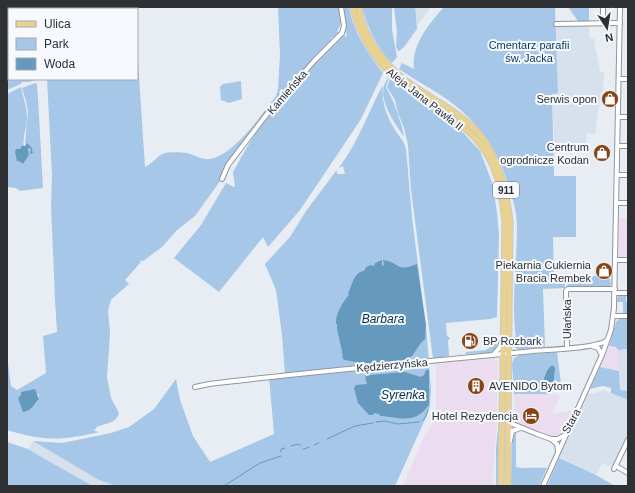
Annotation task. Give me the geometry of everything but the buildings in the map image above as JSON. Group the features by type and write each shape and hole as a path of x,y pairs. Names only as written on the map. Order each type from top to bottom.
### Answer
{"main road":[{"name":"Aleja Jana Pawła II","path":"353,7 361,31 371,50 397,77 454,119 474,138 485,151 493,166 501,192 505,221 502,403"},
{"name":"Aleja Jana Pawła II","path":"359,7 366,29 382,62"},
{"name":"Aleja Jana Pawła II","path":"397,77 414,86 460,116 480,135 498,163 506,190 510,221 508,422"},
{"name":"911","path":"501,486 502,403"},
{"name":"911","path":"508,422 508,486"}],"street":[{"name":"Kamieńska","path":"222,178 228,165 259,125 315,60 342,33 344,26 341,7"},
{"path":"603,7 603,23"},
{"name":"Stara","path":"508,422 551,439 558,439 565,435 578,410 608,338 613,316 615,291 620,79 620,7"},
{"path":"556,24 620,23"},
{"path":"620,79 628,79"},
{"path":"619,117 628,117"},
{"path":"618,146 628,146"},
{"path":"618,175 628,175"},
{"path":"617,203 628,203"},
{"path":"616,260 628,260"},
{"name":"Ułańska","path":"567,348 566,292 568,290 615,291"},
{"path":"615,291 628,293"},
{"path":"613,316 628,316"},
{"name":"Kędzierzyńska","path":"195,387 269,377 590,346 602,344 608,338"},
{"path":"502,340 500,347 493,355 497,357 502,364"},
{"path":"509,343 518,353"},
{"path":"590,346 598,348 602,355"},
{"path":"502,403 504,416 508,422"},
{"path":"508,448 512,431 521,428"},
{"path":"543,486 565,435"},
{"path":"551,439 557,444 558,451"},
{"path":"628,440 615,468 628,472"}],"shaded area":[{"path":"414,7 431,7 417,26"},
{"path":"589,24 590,38 594,39 600,72 604,72 603,92 601,92 595,134 587,133 585,143 554,143 552,93 558,93 556,27"},
{"path":"619,218 628,218 628,258 619,258"},
{"path":"609,346 617,347 619,371 600,367"},
{"path":"628,349 628,391 620,390 618,350"},
{"path":"496,360 498,363 497,420 493,473 494,486 403,486 423,439 435,420 436,363"},
{"path":"604,390 628,400 628,433 612,467 602,463 596,475 559,458 588,394"},
{"path":"514,394 560,395 553,414 569,410 573,412 562,435 554,438 515,422"},
{"path":"33,441 99,480 116,486 93,486 28,449"}],"green space":[{"path":"278,7 340,7 343,20 337,31 341,33 334,39 330,37 333,40 284,91 223,169 223,175 218,184 195,216 177,230 162,247 143,261 140,260 141,262 125,280 129,284 111,300 108,310 110,333 107,377 111,398 119,413 118,417 110,423 97,427 94,431 99,432 74,437 42,438 7,430 7,356 11,386 17,390 46,373 43,336 57,332 47,80 138,80 138,61 145,167 165,153 185,153 207,159 219,156 229,150 247,133 276,96 278,89 280,54","holes":["30,390 39,395 39,398 33,406 21,404 18,398"]},
{"path":"341,7 349,7 354,25 362,42 383,73 361,119 300,210 268,247 263,237 219,292 174,258 201,225 226,183 234,187 235,186 233,172 258,128 316,62 344,35 347,37"},
{"path":"362,7 392,7 392,30 397,57 392,63 373,37"},
{"path":"394,7 415,7 417,29 404,47 399,51 396,46 397,32"},
{"name":"Cmentarz parafii św. Jacka","path":"444,7 555,7 558,93 552,94 554,176 576,176 576,237 553,237 554,279 565,280 565,288 543,289 545,347 564,345 565,339 565,345 520,350 513,344 513,340 516,339 514,297 517,221 516,211 500,161 486,138 469,118 448,100 399,69 402,63 414,69 415,52 418,43 427,28"},
{"path":"568,7 589,7 589,21 578,21"},
{"path":"7,67 8,80 35,80 22,82 21,84 7,90"},
{"path":"389,77 386,87 394,103 404,137 395,124 384,100 383,91"},
{"path":"390,78 408,93 455,124 480,151 493,185 499,235 497,317 446,323 447,336 450,338 448,341 449,356 433,359 411,190 408,145 395,100 387,87"},
{"path":"241,81 242,99 229,103 221,100 220,87 223,84"},
{"path":"35,83 37,84 43,188 20,191 16,188 8,187 7,94 21,87 27,122 24,146 20,150 16,149 17,159 23,164 29,155 28,148 31,149 32,155 33,150 25,143 28,112 22,88"},
{"path":"383,85 384,104 390,122 406,149 412,217 427,337 431,390 430,406 427,415 395,486 116,486 99,480 33,441 62,443 111,433 129,427 154,409 176,379 180,400 193,436 210,462 274,434 269,377 285,374 276,290 265,264 290,237 306,211 336,171 337,174 345,174 343,166 339,168 353,147"},
{"path":"589,276 609,276 611,284 609,288 567,288 568,280 589,278"},
{"path":"618,294 623,294 626,296 626,302 628,302 628,314 623,314 623,302 617,302"},
{"path":"619,319 628,319 628,349 618,350 616,347 609,346 616,322"},
{"path":"494,339 498,339 496,348 491,353 465,354 466,352 486,350 494,344"},
{"path":"557,352 561,383 550,392 551,394 514,394 512,364 514,358 520,355"},
{"path":"600,367 619,371 620,390 628,391 628,400 611,393 611,388 603,386 590,389"},
{"path":"499,417 498,486 496,486 496,449"},
{"path":"516,432 516,467 547,468 539,486 511,486 512,436"},
{"path":"7,442 28,449 93,486 7,485"},
{"path":"559,458 596,475 615,486 547,486"}],"water":[{"path":"27,143 32,148 33,153 30,154 31,149 28,148 29,155 23,164 17,161 15,152 16,149 20,149"},
{"name":"Barbara","path":"382,260 382,266 384,265 383,260 401,267 417,264 426,325 425,339 412,356 395,362 361,363 345,360 343,359 336,324 338,312 349,295 348,294 352,283 356,276 364,271 366,267 371,265 374,266 375,263"},
{"path":"551,366 554,366 555,369 554,387 550,391 546,391 544,378"},
{"name":"Syrenka","path":"426,370 429,370 429,405 416,417 406,419 380,416 379,414 374,413 373,415 369,415 358,403 354,388 356,385 367,384 365,377 369,375 405,372 421,377 424,375"},
{"path":"35,389 39,399 31,409 23,412 18,398 21,395 21,392"}],"waterway":[{"path":"422,421 428,410"},
{"path":"376,422 385,421 398,424 419,422"},
{"path":"327,439 355,426 373,423"},
{"path":"314,445 319,443"},
{"path":"291,446 299,444 301,446"},
{"path":"303,449 309,447"},
{"path":"281,452 281,449 285,448"},
{"path":"224,486 260,463 281,456"}],"place":[{"name":"Serwis opon","path":"610,99"},
{"name":"Centrum ogrodnicze Kodan","path":"602,153"},
{"name":"Piekarnia Cukiernia Bracia Rembek","path":"604,271"},
{"name":"BP Rozbark","path":"470,341"},
{"name":"AVENIDO Bytom","path":"476,386"},
{"name":"Hotel Rezydencja","path":"531,416"}]}
